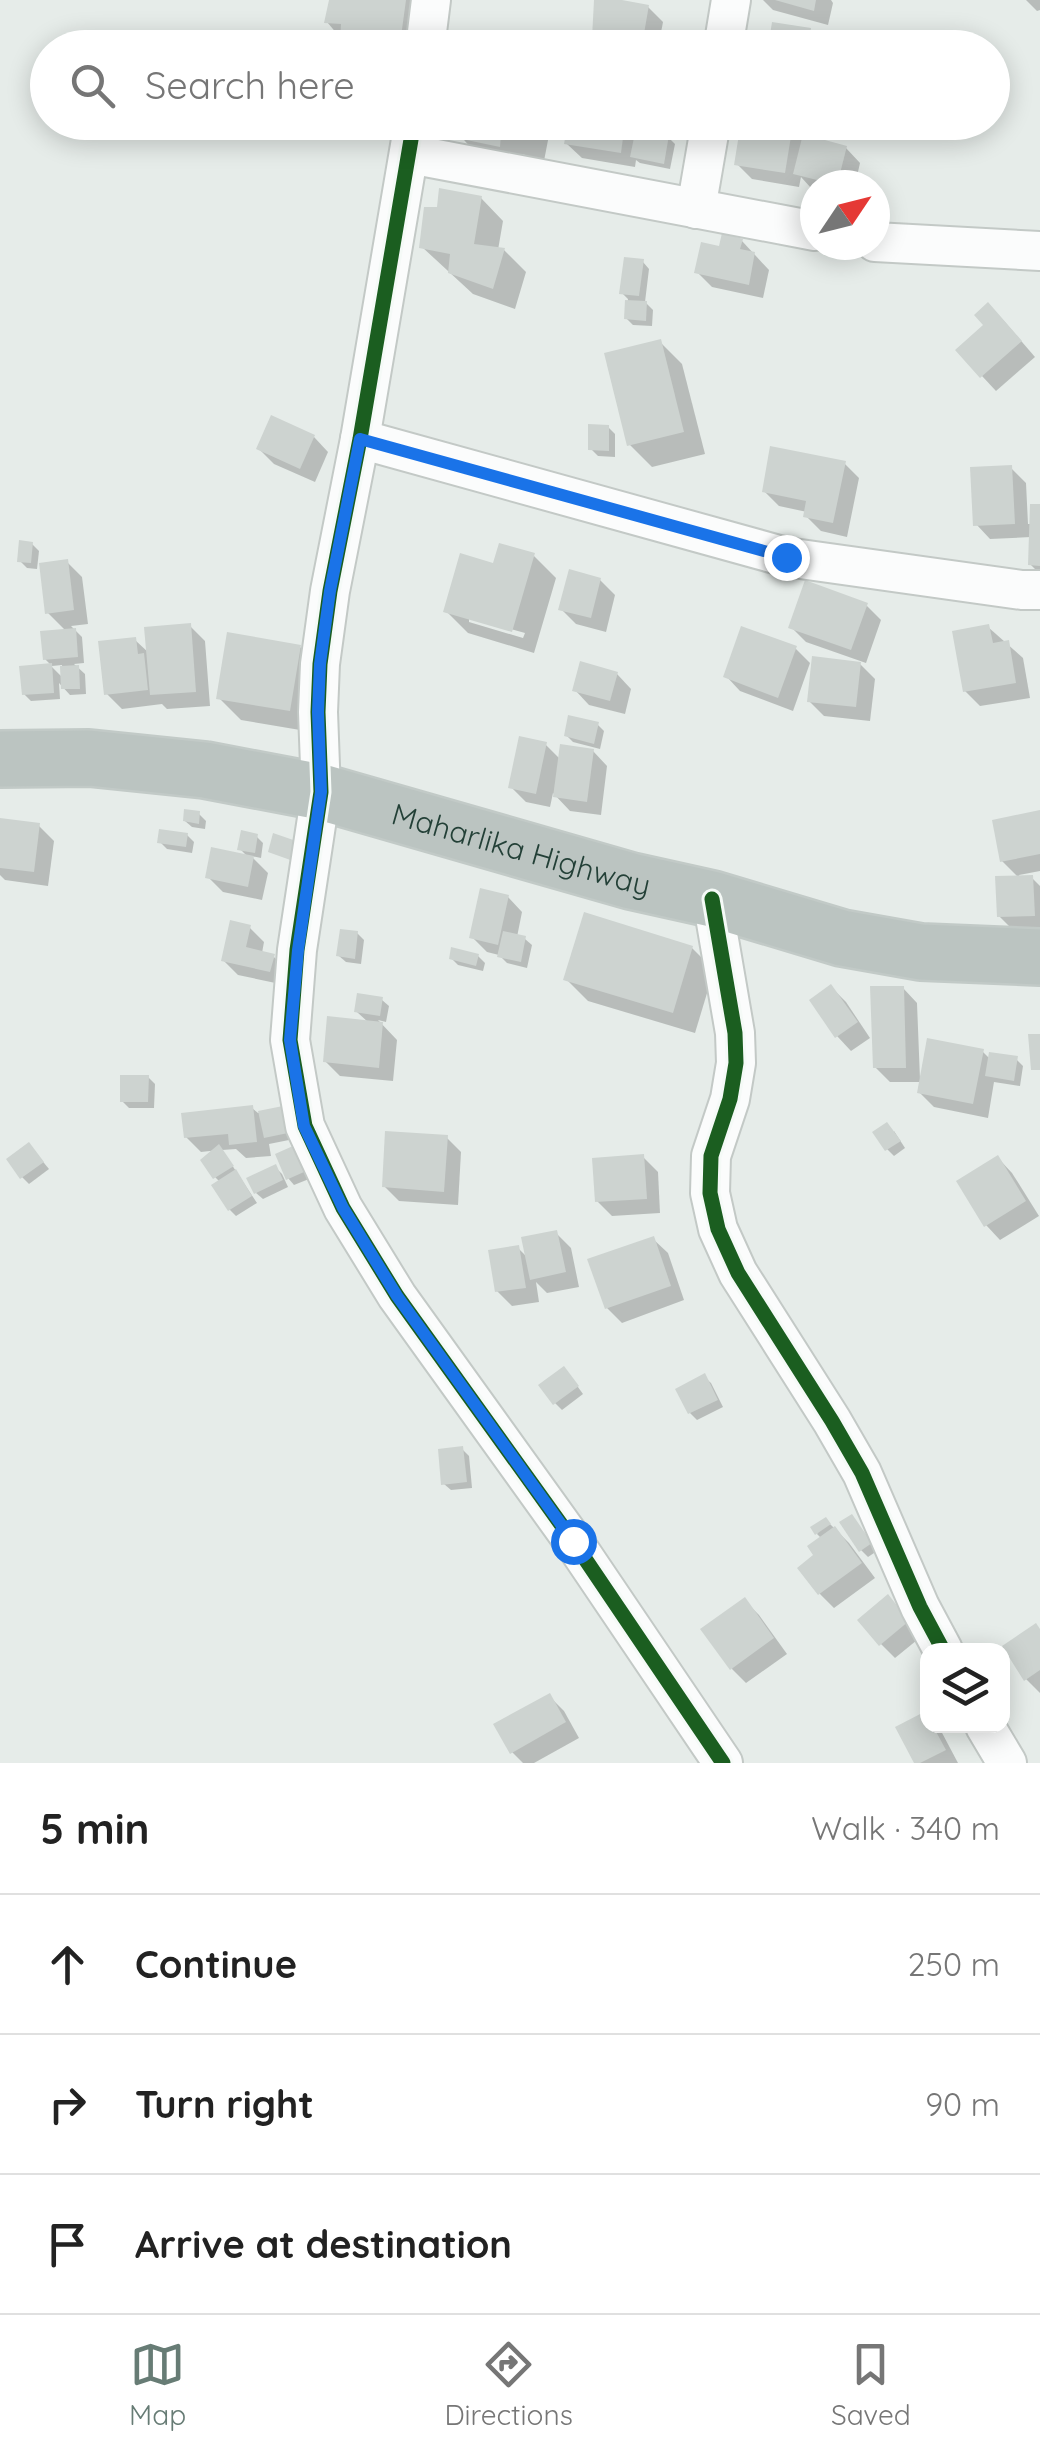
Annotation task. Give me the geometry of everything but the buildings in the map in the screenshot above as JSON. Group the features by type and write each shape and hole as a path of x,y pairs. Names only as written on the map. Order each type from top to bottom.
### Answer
{"highway":[{"name":"Maharlika Highway","path":"0,759 88,758 205,770 321,792 842,938 921,952 1040,957"}],"street":[{"path":"427,30 431,0"},
{"path":"726,30 731,0"},
{"path":"412,140 320,664 321,792 298,950 290,1040 304,1126 343,1208 397,1296 573,1541 723,1763"},
{"path":"420,140 696,209 800,228"},
{"path":"696,209 708,140"},
{"path":"890,243 1040,251"},
{"path":"360,439 786,557 1040,590"},
{"path":"712,900 736,1063 730,1099 711,1156 710,1193 718,1230 738,1273 862,1473 939,1643"},
{"path":"989,1733 1007,1763"}],"cycle path":[{"path":"411,140 320,664 321,792 297,950 290,1040 305,1126 343,1208 397,1296 573,1541 723,1763"},
{"path":"712,899 735,1033 736,1063 730,1099 711,1156 710,1193 718,1229 738,1273 862,1473 939,1643"}],"route":[{"path":"573,1541 397,1296 343,1208 304,1126 290,1040 298,950 321,792 320,664 360,439 786,557"}]}
